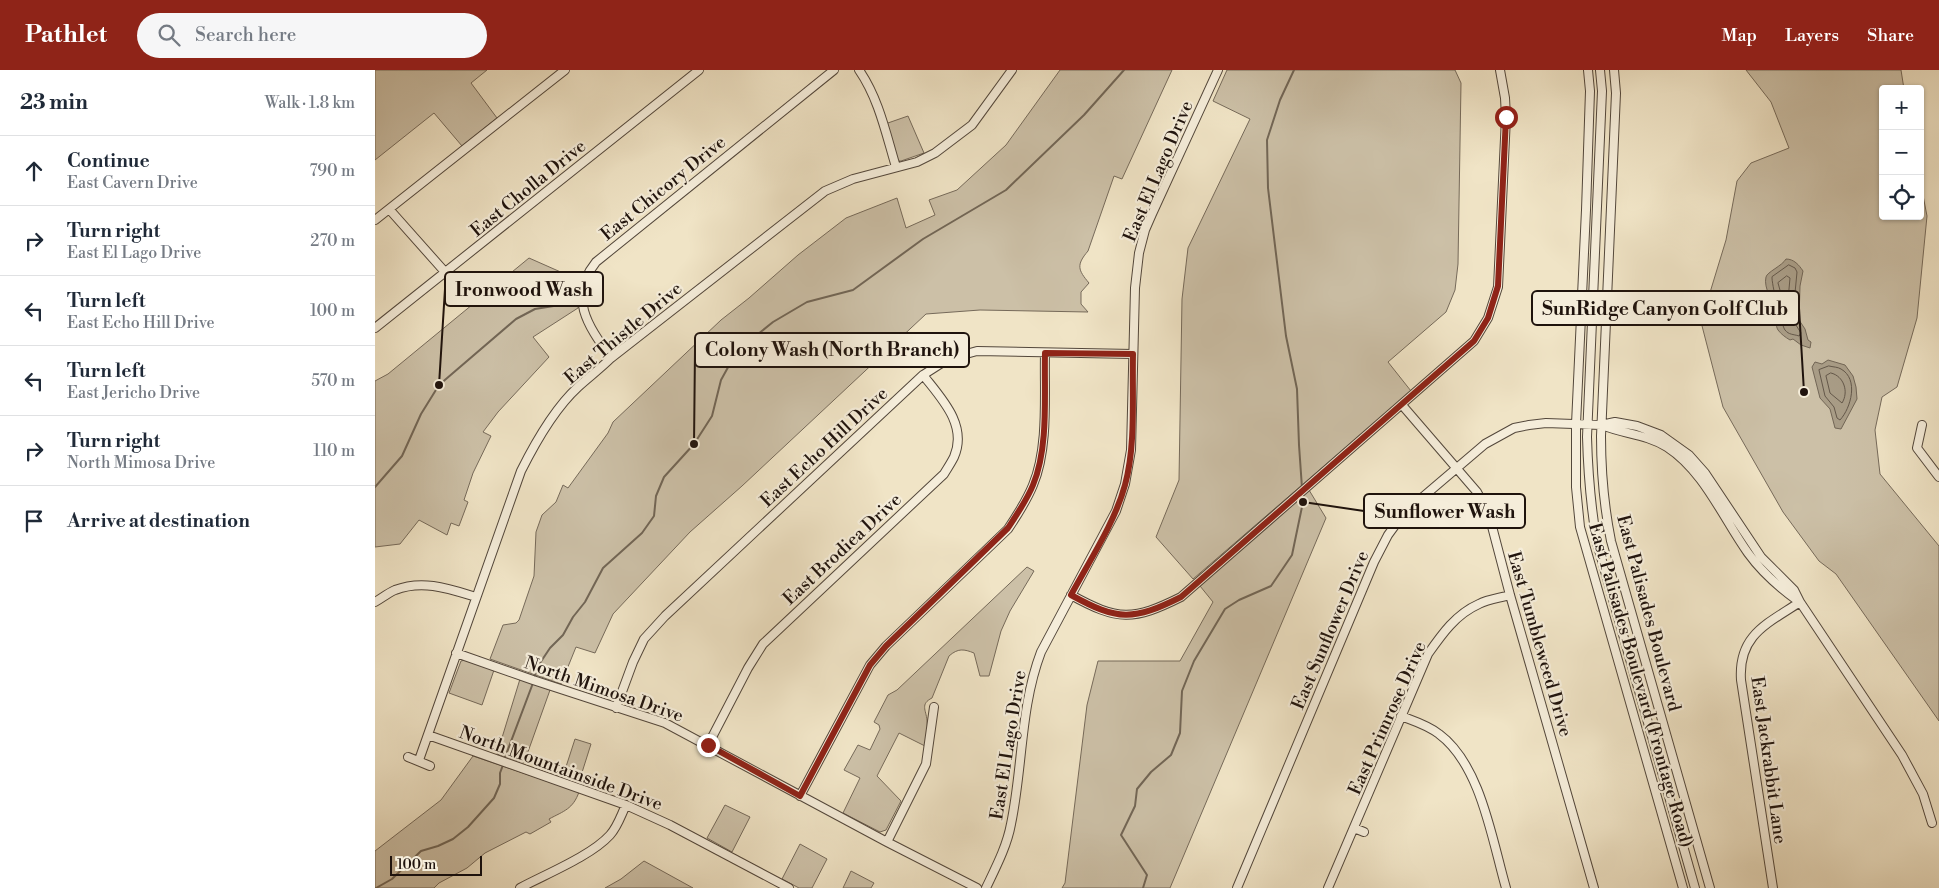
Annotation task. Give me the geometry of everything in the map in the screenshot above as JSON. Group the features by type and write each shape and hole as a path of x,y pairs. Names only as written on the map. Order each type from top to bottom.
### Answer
{"street":[{"path":"375,220 565,70"},
{"name":"East Cholla Drive","path":"375,328 699,70"},
{"name":"East Chicory Drive","path":"611,358 590,328 582,308 582,294 589,270 604,255 834,70"},
{"path":"859,70 869,85 877,105 896,167"},
{"name":"East Thistle Drive","path":"419,760 521,471 534,446 577,388 611,358 825,191 853,179 917,162 935,153 972,126 1012,70"},
{"name":"East El Lago Drive","path":"986,888 1004,849 1011,826 1028,694 1036,665 1041,652 1116,511 1125,484 1131,450 1135,288 1143,236 1218,70"},
{"path":"1071,595 1098,610 1125,616 1153,611 1181,597 1474,341 1488,318 1498,286 1506,117 1500,70"},
{"name":"East Palisades Boulevard (Frontage Road)","path":"1589,70 1587,180 1576,424 1576,487 1580,527 1683,888"},
{"name":"East Palisades Boulevard","path":"1601,70 1602,91 1588,424 1588,471 1597,543 1695,888"},
{"name":"East Palisades Boulevard","path":"1614,70 1616,93 1601,425 1601,474 1611,542 1710,888"},
{"path":"389,209 445,272"},
{"name":"East Echo Hill Drive","path":"616,708 633,662 644,639 665,616 923,374 948,359 977,351 1133,354"},
{"path":"800,796 870,665 886,646 1008,528 1022,507 1034,483 1042,453 1045,353"},
{"name":"East Brodiea Drive","path":"708,745 748,668 763,644 944,474 954,456 957,436 955,420 923,374"},
{"name":"East Tumbleweed Drive","path":"1402,404 1477,492 1489,515 1594,888"},
{"name":"East Sunflower Drive","path":"1237,888 1388,534 1404,513 1485,444 1514,428 1546,423 1601,425 1652,439 1694,466 1697,474 1739,531 1756,564 1800,602 1902,755 1923,794 1932,823"},
{"path":"1922,425 1917,448 1939,477"},
{"path":"375,602 396,590 424,584 441,586 476,597"},
{"name":"East Primrose Drive","path":"1328,888 1428,654 1442,633 1461,615 1479,603 1510,595"},
{"name":"East Jackrabbit Lane","path":"1773,888 1741,680 1742,662 1749,641 1757,630 1800,602"},
{"name":"North Mimosa Drive","path":"456,653 665,723 977,888"},
{"path":"887,842 926,764 933,707"},
{"path":"1401,716 1425,725 1438,734 1448,742 1465,763 1477,787 1505,888"},
{"name":"North Mountainside Drive","path":"428,735 626,804 671,825 789,888"},
{"path":"408,757 430,766"},
{"path":"520,888 587,852 609,837 618,824 626,804"},
{"path":"1354,828 1364,832"}],"shaded area":[{"path":"375,70 487,70 471,83 497,118 462,146 434,113 375,160"},
{"path":"1060,70 1172,70 1122,179 1114,176 1088,251 1080,264 1081,271 1089,283 1081,292 1081,304 1088,312 980,310 926,314 690,532 613,614 595,653 576,647 561,684 490,659 503,625 516,623 519,620 534,576 536,532 542,515 556,502 563,485 568,488 608,433 613,422 721,320 798,255 846,218 897,198 906,228 935,215 929,200 957,190 1006,145"},
{"path":"1227,70 1455,70 1461,83 1458,264 1455,290 1446,312 1388,362 1411,391 1193,579 1156,537 1179,480 1182,299 1188,248 1250,119 1213,101"},
{"path":"1746,70 1901,70 1903,85 1879,85 1879,220 1924,220 1924,201 1927,216 1917,318 1897,387 1882,397 1875,430 1880,474 1939,546 1939,721 1836,574 1819,561 1783,512 1723,407 1701,322 1726,240 1737,181 1751,163 1789,148 1771,102"},
{"path":"908,116 924,153 897,161 885,124"},
{"path":"529,258 581,281 578,308 533,337 549,357 498,412 483,432 491,436 473,473 464,500 468,502 459,526 451,523 447,535 419,520 400,544 375,547 375,381 388,374"},
{"path":"1309,490 1326,518 1170,888 1062,888 1065,883 1087,705 1098,661 1180,661 1213,602 1200,586"},
{"path":"1027,567 1034,571 1010,611 1001,631 989,676 980,676 974,653 961,650 952,653 949,656 932,698 925,705 927,733 925,746 899,733 877,776 901,801 886,830 880,832 843,813 860,778 844,770 858,745 870,750 880,729 879,725 874,722 888,695 897,690"},
{"path":"465,660 494,670 482,705 449,693 461,661"},
{"path":"520,679 550,690 524,763 497,754"},
{"path":"575,739 591,744 579,782 563,776"},
{"path":"473,756 579,792 577,798 571,806 549,819 551,822 530,834 526,832 485,853 467,868 439,883 434,888 375,888 375,851 441,800"},
{"path":"725,805 750,817 732,852 707,838"},
{"path":"800,844 827,859 812,888 799,888 782,879"},
{"path":"644,861 693,888 605,888 621,879"},
{"path":"851,871 874,883 871,888 843,888"}],"water":[{"path":"1786,259 1794,261 1803,271 1800,286 1799,320 1805,329 1808,340 1811,342 1810,348 1801,345 1793,339 1788,339 1778,330 1775,310 1767,291 1765,281 1767,275"},
{"path":"1828,360 1845,365 1853,376 1856,387 1857,399 1841,429 1835,428 1830,409 1820,398 1812,367 1815,362 1822,364"}],"waterway":[{"path":"534,678 538,666 550,648 563,635 573,617 585,602 603,568 642,533 654,516 656,496 664,477 694,444 712,416 721,380 737,351 773,322 807,302 853,290 923,239 1006,190 1084,115 1124,70"},
{"path":"1294,70 1280,100 1267,140 1268,188 1286,336 1297,389 1302,488"},
{"path":"375,487 402,456 421,414 439,385 516,319 535,309 566,304"},
{"path":"1143,888 1147,875 1121,835 1135,806 1137,789 1151,772 1171,755 1180,733 1182,691 1194,661 1225,609 1239,600 1271,586 1292,555 1303,495"},
{"path":"504,760 533,683"},
{"path":"376,888 392,879 421,851 453,839 468,827 494,798 500,784 500,773 503,765"}],"place":[{"name":"Ironwood Wash","path":"439,385"},
{"name":"SunRidge Canyon Golf Club","path":"1804,392"},
{"name":"Colony Wash (North Branch)","path":"694,444"},
{"name":"Sunflower Wash","path":"1303,502"}],"route":[{"path":"708,745 800,796 870,665 886,646 940,596 1008,528 1022,507 1034,483 1042,453 1045,353 1133,354 1131,450 1125,484 1116,511 1071,595 1098,610 1125,616 1153,611 1181,597 1474,341 1488,318 1498,286 1506,117"}]}
